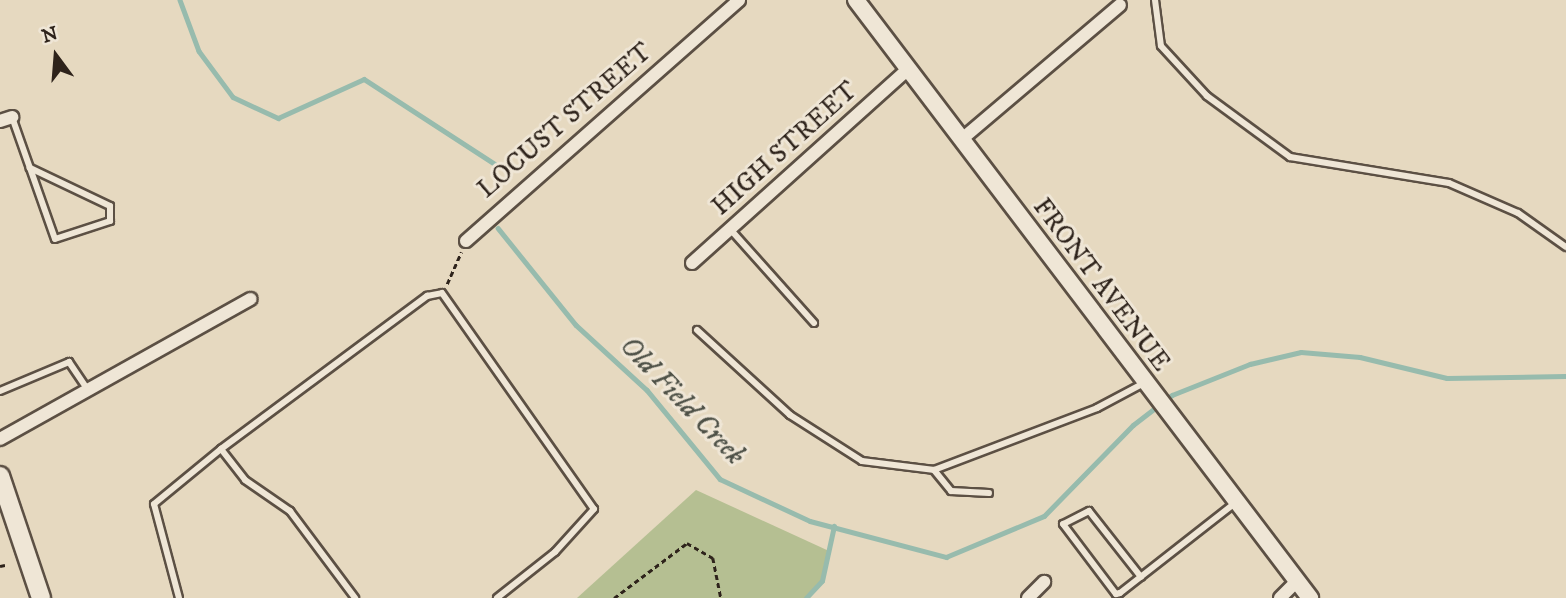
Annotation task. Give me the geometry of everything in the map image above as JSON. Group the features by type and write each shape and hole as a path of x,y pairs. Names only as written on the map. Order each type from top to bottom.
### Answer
{"main road":[{"path":"0,476 41,598"}],"street":[{"name":"LOCUST STREET","path":"466,241 739,0"},
{"name":"FRONT AVENUE","path":"856,0 1166,416 1310,598"},
{"path":"962,139 1123,3"},
{"name":"HIGH STREET","path":"692,263 908,69"},
{"path":"0,439 251,299"},
{"path":"1028,598 1044,582"},
{"path":"1280,598 1296,582"}],"lane":[{"path":"1156,0 1161,46 1207,96 1290,157 1449,183 1518,213 1566,247"},
{"path":"6,119 30,168 55,239 110,221 110,206 30,168"},
{"path":"730,229 814,323"},
{"path":"179,598 154,504 222,449 427,296 442,293 594,509 555,552 497,598"},
{"path":"696,330 790,415 862,461 933,470 1097,408 1144,383"},
{"path":"0,391 69,362 88,390"},
{"path":"222,449 245,480 290,511 355,598"},
{"path":"933,470 951,491 989,493"},
{"path":"1141,577 1089,511 1063,524 1114,594 1141,577 1234,504"}],"path":[{"path":"442,293 466,241"},
{"path":"614,598 687,543 713,558 721,598"},
{"path":"0,566 5,565"}],"green space":[{"path":"696,490 829,551 822,581 806,598 577,598"}],"waterway":[{"name":"Old Field Creek","path":"180,0 199,51 233,97 278,118 364,79 495,164"},
{"name":"Old Field Creek","path":"498,228 576,325 647,390 720,479 810,521 946,557 1044,516 1133,425 1172,395 1250,364 1301,352 1360,357 1447,378 1566,376"},
{"path":"806,598 822,581 834,526"}]}
